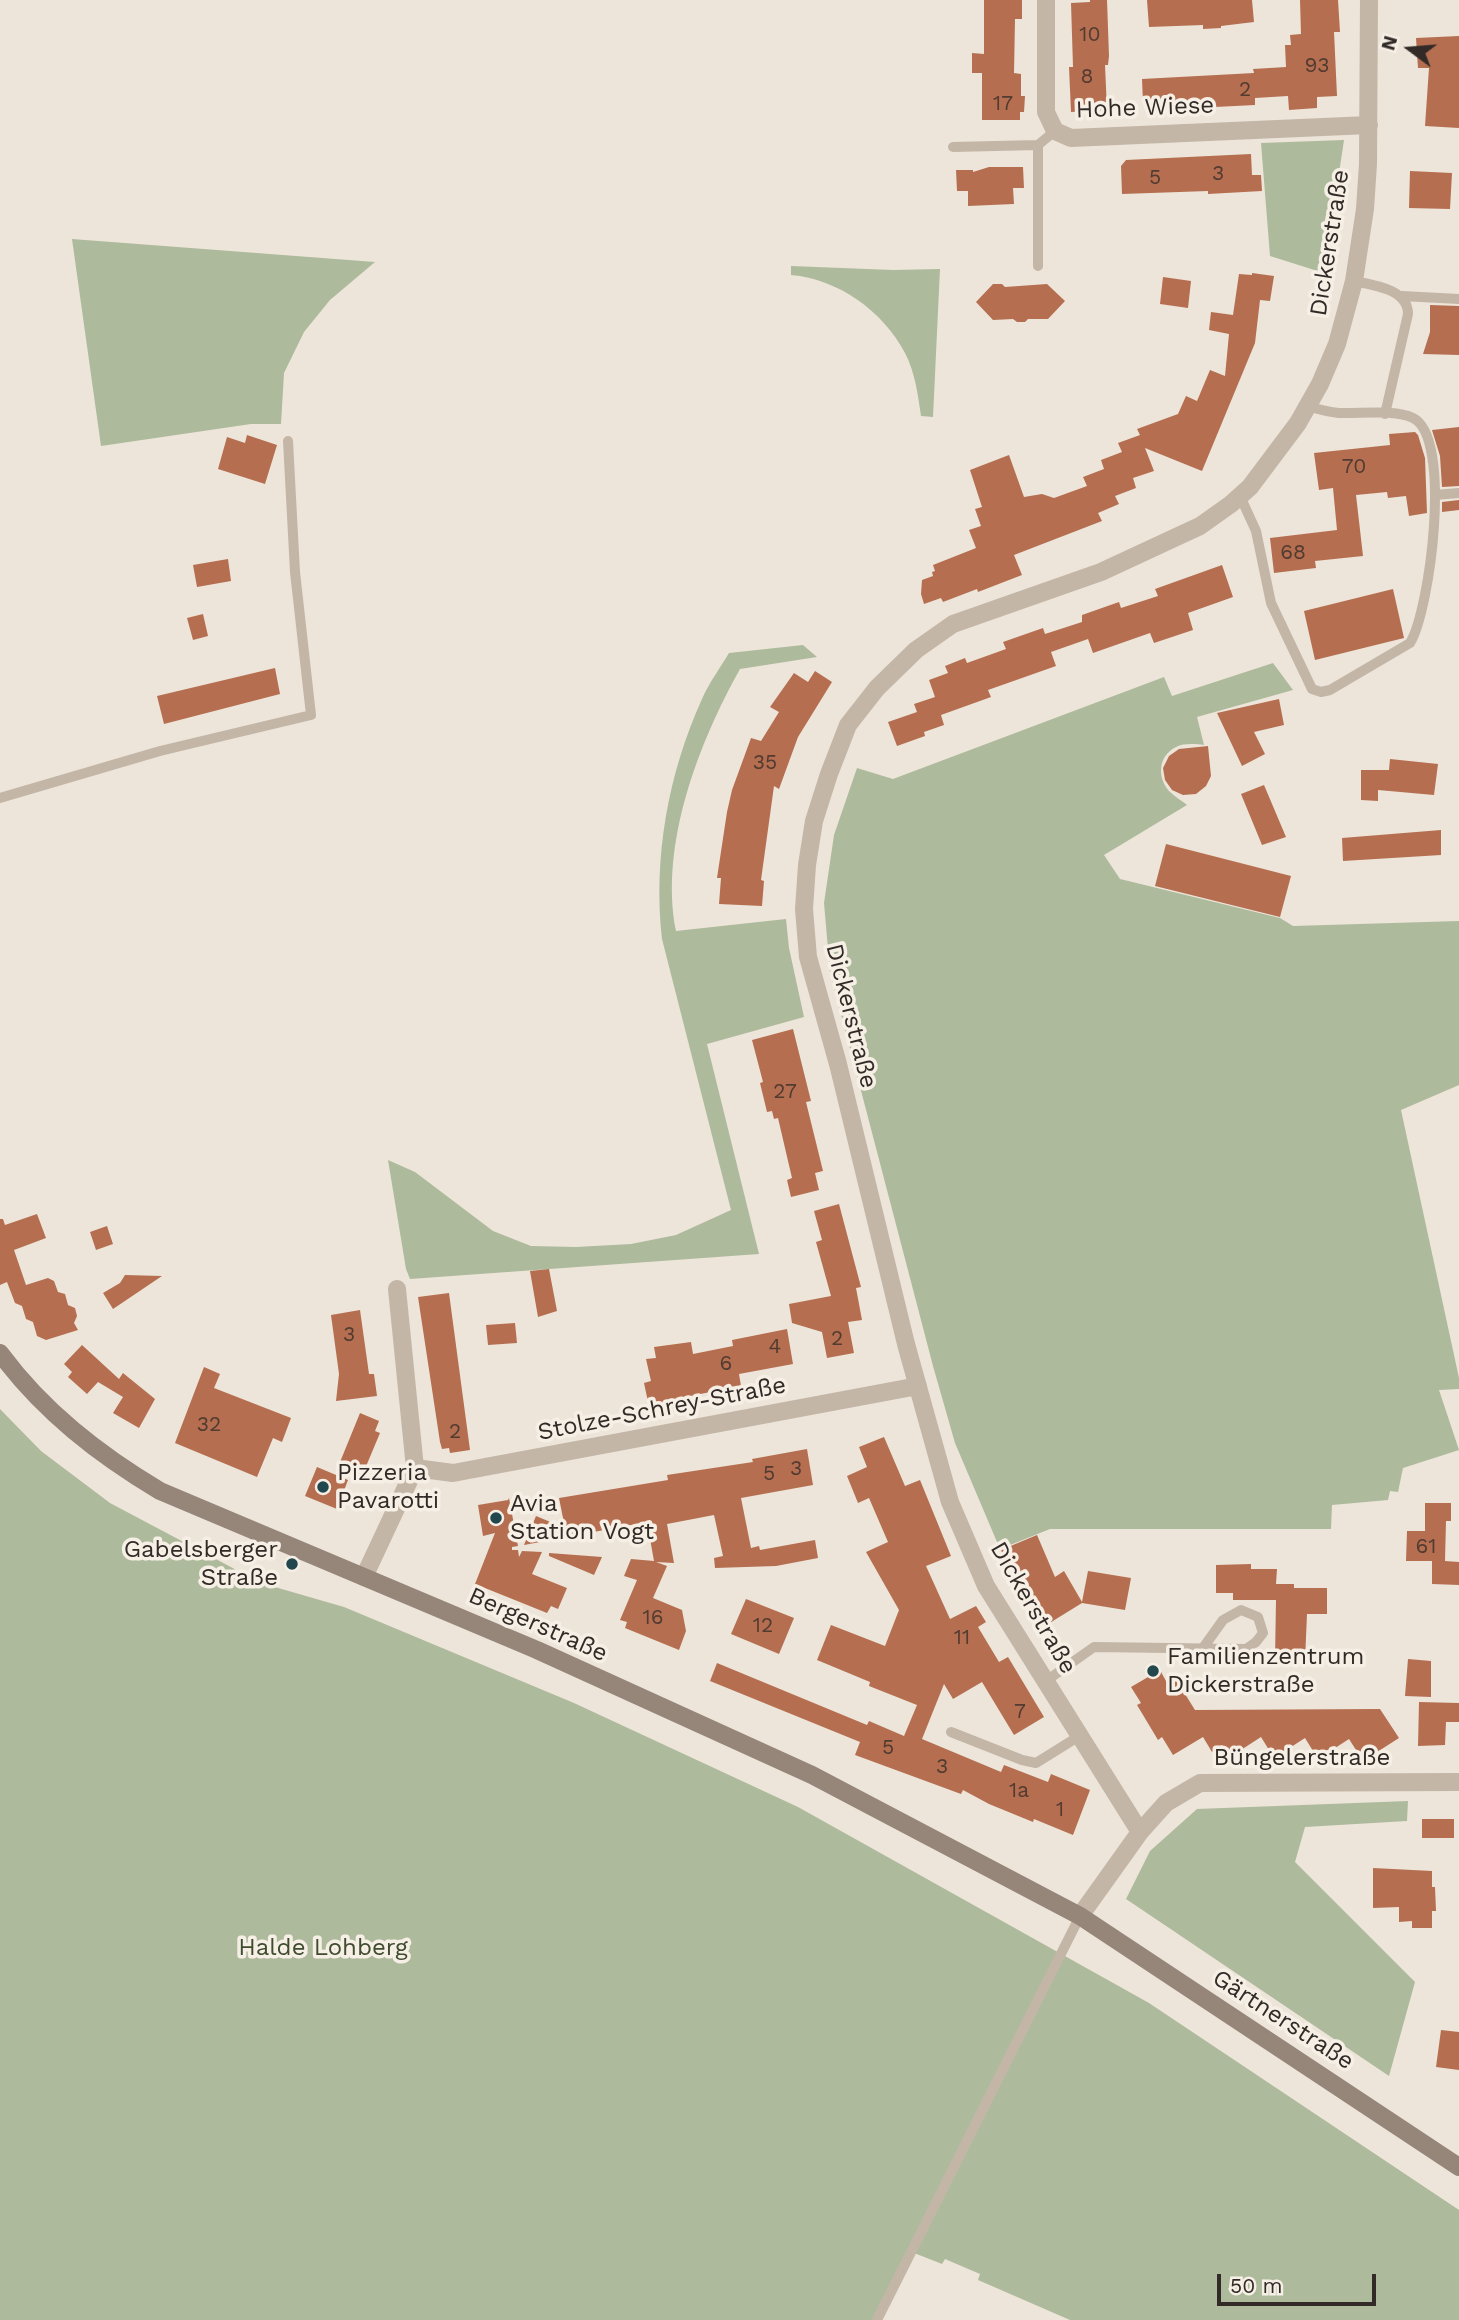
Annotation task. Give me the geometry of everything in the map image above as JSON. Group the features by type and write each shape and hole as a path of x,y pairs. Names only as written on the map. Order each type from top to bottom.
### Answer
{"main road":[{"name":"Bergerstraße","path":"0,1353 59,1419 78,1436 160,1492 537,1650 812,1775 1080,1916"},
{"name":"Gärtnerstraße","path":"1080,1916 1459,2167"}],"street":[{"name":"Hohe Wiese","path":"1046,0 1046,112 1055,131 1071,138 1369,125"},
{"name":"Dickerstraße","path":"1140,1832 986,1586 950,1502 808,957 804,909 807,865 814,821 848,725 877,688 916,650 953,624 1101,572 1200,526 1240,496 1272,459 1307,407 1337,344 1354,281 1365,209 1369,125 1369,0"},
{"path":"364,1577 415,1468 397,1289"},
{"name":"Stolze-Schrey-Straße","path":"415,1468 453,1473 918,1386"},
{"name":"Büngelerstraße","path":"1080,1916 1140,1832 1166,1803 1200,1783 1459,1782"}],"lane":[{"path":"953,148 1038,145 1055,131"},
{"path":"1038,145 1038,265"},
{"path":"1354,281 1371,284 1402,296 1459,299"},
{"path":"1385,414 1408,314 1408,304 1402,296"},
{"path":"1240,496 1256,531 1271,603 1312,689 1321,692 1330,690 1410,643 1417,632 1434,537 1435,471 1423,425 1414,418 1401,414 1334,412 1307,407"},
{"path":"0,798 160,751 311,715 295,572 288,441"},
{"path":"1435,495 1459,493"},
{"path":"1046,1681 1094,1647 1246,1649 1263,1633 1258,1617 1241,1610 1223,1620 1203,1648"},
{"path":"951,1732 1036,1763 1081,1735"},
{"path":"877,2320 1080,1916"}],"green space":[{"path":"1344,140 1324,273 1270,256 1261,143"},
{"path":"72,239 375,262 330,300 304,332 284,373 281,424 251,424 101,446"},
{"path":"791,266 940,269 933,417 921,416 916,384 908,360 885,324 872,311 842,290 826,283 791,275"},
{"path":"803,645 817,657 740,669 697,761 686,795 673,864 672,898 676,931 786,919 789,948 804,1017 707,1044 759,1254 410,1279 406,1269 388,1160 415,1172 493,1231 531,1246 631,1244 676,1235 731,1210 662,939 662,847 672,787 690,728 705,693 729,653"},
{"path":"1273,663 1293,690 1197,717 1204,745 1186,744 1176,747 1166,756 1161,767 1165,785 1187,805 1104,855 1120,879 1280,918 1293,926 1459,921 1459,1085 1401,1110 1459,1378 1459,1389 1439,1390 1459,1450 1403,1468 1398,1492 1390,1491 1388,1500 1332,1505 1331,1529 1050,1529 1000,1549 955,1443 830,972 824,903 834,835 857,768 893,779 1164,677 1172,696"},
{"name":"Halde Lohberg","path":"0,1409 41,1451 110,1503 261,1583 344,1607 574,1703 798,1807 1149,2003 1459,2210 1459,2320 1070,2320 978,2280 980,2274 945,2259 942,2264 909,2251 881,2320 0,2320"},
{"path":"1408,1801 1407,1821 1305,1827 1295,1862 1415,1982 1389,2076 1126,1899 1150,1851 1197,1809"}],"building":[{"path":"984,0 1022,0 1022,19 1015,19 1014,73 1021,74 1021,96 1025,96 1024,112 1020,112 1020,120 982,120 982,73 972,73 972,53 984,54"},
{"path":"1107,0 1107,110 1071,112 1071,3"},
{"path":"1147,0 1252,0 1254,22 1203,29 1203,25 1149,27"},
{"path":"1300,0 1338,0 1340,32 1334,32 1337,96 1317,97 1317,108 1289,110 1288,96 1255,98 1255,105 1155,110 1154,103 1143,103 1142,79 1254,73 1253,69 1286,67 1285,45 1291,45 1290,35 1301,34"},
{"path":"1459,36 1459,128 1425,126 1429,68 1418,68 1416,38"},
{"path":"1251,154 1252,175 1261,175 1262,191 1122,194 1121,166 1126,160"},
{"path":"989,167 1023,167 1024,188 1013,188 1014,204 968,206 968,191 957,191 956,170 973,172"},
{"path":"1410,171 1452,173 1450,209 1409,208"},
{"path":"1239,274 1274,276 1270,301 1260,300 1255,343 1202,471 1145,448 1154,471 1133,478 1136,488 1115,496 1119,504 1098,513 1102,521 1014,555 1022,575 978,592 977,589 943,602 941,598 924,604 921,594 922,580 933,576 933,565 976,548 969,530 981,526 975,509 982,507 970,470 1009,455 1024,497 1042,494 1054,498 1087,486 1083,477 1104,469 1101,460 1122,452 1118,443 1140,435 1137,429 1178,414 1186,396 1197,401 1210,370 1225,376 1229,334 1209,330 1211,312 1233,315"},
{"path":"1163,277 1191,281 1188,308 1160,304"},
{"path":"993,284 1002,284 1005,287 1047,284 1065,301 1048,319 1028,319 1025,322 1013,319 993,320 976,302"},
{"path":"1430,305 1459,306 1459,355 1423,354 1430,332"},
{"path":"1459,427 1459,486 1442,487 1440,456 1432,430"},
{"path":"1415,432 1425,458 1427,513 1409,516 1406,496 1388,498 1387,492 1356,495 1363,556 1315,561 1316,568 1274,573 1270,538 1337,530 1333,488 1319,490 1314,453 1390,445 1389,434"},
{"path":"247,435 277,445 265,484 218,469 227,437 245,443"},
{"path":"1459,500 1459,510 1442,512 1442,502"},
{"path":"228,559 231,581 197,587 193,565"},
{"path":"1222,565 1233,597 1188,613 1193,630 1154,643 1150,633 1093,653 1088,639 1051,652 1056,666 988,690 991,697 941,715 944,725 924,732 925,736 897,746 888,722 917,712 914,704 935,697 929,680 948,673 945,666 965,658 967,663 1006,649 1003,642 1043,628 1045,634 1082,622 1082,615 1119,602 1121,608 1158,596 1155,589"},
{"path":"1393,589 1404,638 1315,660 1304,611"},
{"path":"203,614 208,636 193,640 187,618"},
{"path":"275,668 280,694 164,724 157,696"},
{"path":"815,671 832,682 798,737 779,789 774,786 761,880 764,881 762,906 719,904 721,878 717,878 727,812 751,738 761,741 779,712 770,707 794,673 808,682"},
{"path":"1279,699 1284,725 1254,732 1265,754 1242,766 1217,713"},
{"path":"1208,746 1211,776 1206,786 1196,794 1183,795 1172,790 1165,780 1163,768 1169,756 1179,749"},
{"path":"1390,759 1438,764 1434,795 1378,790 1378,801 1361,800 1361,770 1389,770"},
{"path":"1264,785 1286,837 1262,845 1241,794"},
{"path":"1441,830 1441,855 1343,861 1342,838"},
{"path":"1166,844 1291,876 1280,917 1155,886"},
{"path":"793,1029 811,1101 806,1102 823,1171 815,1173 819,1190 791,1197 787,1180 792,1178 778,1118 774,1119 772,1111 767,1112 760,1083 763,1082 752,1040"},
{"path":"839,1204 861,1287 856,1288 862,1320 848,1322 854,1353 827,1358 822,1332 792,1323 789,1304 831,1296 816,1242 822,1240 814,1211"},
{"path":"37,1214 46,1238 14,1250 26,1285 48,1278 54,1281 58,1292 65,1294 68,1305 75,1308 77,1316 74,1323 78,1330 46,1340 37,1336 33,1322 26,1319 22,1306 15,1303 7,1282 0,1285 0,1219 3,1219 5,1225"},
{"path":"107,1226 113,1244 96,1250 90,1232"},
{"path":"549,1269 557,1311 538,1317 530,1271"},
{"path":"125,1275 162,1276 113,1309 103,1293 120,1283"},
{"path":"449,1293 470,1450 450,1453 449,1448 442,1449 440,1442 418,1297"},
{"path":"360,1310 369,1374 374,1374 377,1396 336,1401 339,1374 331,1315"},
{"path":"515,1323 517,1343 488,1345 486,1325"},
{"path":"787,1329 793,1364 739,1374 741,1386 680,1398 682,1410 651,1416 644,1383 651,1381 646,1359 656,1358 654,1347 691,1342 693,1354 733,1346 732,1340"},
{"path":"82,1345 119,1379 123,1373 155,1399 139,1428 113,1413 123,1397 98,1382 87,1394 68,1377 72,1372 64,1364"},
{"path":"204,1367 220,1374 214,1388 291,1418 282,1442 273,1438 257,1477 175,1443"},
{"path":"360,1413 379,1421 375,1431 380,1433 362,1476 338,1467"},
{"path":"884,1437 905,1486 920,1480 951,1556 926,1566 950,1619 976,1606 986,1622 978,1627 999,1662 1008,1657 1044,1717 1014,1735 982,1682 953,1699 944,1684 922,1739 1001,1772 1004,1765 1048,1782 1051,1774 1090,1790 1073,1835 989,1804 963,1790 961,1794 855,1755 860,1742 710,1681 717,1663 867,1725 869,1721 904,1736 917,1705 869,1686 870,1682 817,1660 831,1625 885,1646 899,1610 866,1552 888,1542 869,1498 858,1503 847,1476 867,1467 859,1447"},
{"path":"807,1449 813,1485 741,1498 751,1548 759,1546 760,1550 815,1540 818,1558 776,1566 715,1568 714,1558 723,1556 714,1515 667,1524 674,1563 656,1562 667,1566 653,1598 682,1610 686,1631 679,1650 625,1628 627,1622 620,1620 637,1580 624,1576 631,1559 654,1561 647,1522 524,1545 536,1516 565,1528 559,1498 668,1480 667,1475 753,1462 752,1459"},
{"path":"317,1467 348,1480 337,1509 305,1496"},
{"path":"509,1498 518,1546 512,1547 512,1550 518,1550 519,1557 522,1551 542,1552 532,1574 567,1588 558,1609 551,1606 547,1613 475,1584 495,1533 483,1536 478,1505"},
{"path":"1425,1503 1451,1503 1451,1521 1446,1521 1445,1561 1459,1562 1459,1585 1432,1584 1432,1561 1406,1561 1407,1531 1425,1531"},
{"path":"1037,1535 1055,1577 1064,1571 1082,1602 1088,1571 1131,1578 1125,1610 1082,1603 1048,1624 1013,1565 1009,1567 1001,1550"},
{"path":"549,1553 602,1557 594,1575 549,1556"},
{"path":"1251,1564 1251,1569 1277,1569 1276,1584 1294,1584 1294,1588 1327,1588 1327,1614 1307,1614 1305,1660 1275,1660 1276,1600 1233,1600 1233,1593 1216,1593 1216,1565"},
{"path":"746,1599 794,1618 779,1654 731,1634"},
{"path":"1408,1659 1431,1661 1431,1697 1405,1696"},
{"path":"1160,1670 1167,1683 1175,1678 1195,1710 1380,1709 1399,1738 1363,1761 1349,1739 1318,1759 1305,1738 1274,1758 1261,1737 1230,1757 1222,1745 1212,1752 1203,1737 1173,1755 1162,1737 1158,1740 1137,1705 1141,1703 1131,1687"},
{"path":"1419,1702 1459,1703 1459,1722 1446,1722 1445,1745 1418,1746"},
{"path":"1422,1819 1454,1819 1454,1838 1422,1838"},
{"path":"1373,1868 1432,1871 1436,1911 1432,1911 1432,1928 1412,1928 1412,1921 1399,1922 1399,1907 1373,1908"},
{"path":"1441,2030 1459,2032 1459,2070 1436,2067"}],"place":[{"name":"Pizzeria Pavarotti","path":"323,1487"},
{"name":"Avia Station Vogt","path":"496,1518"},
{"name":"Gabelsberger Straße","path":"292,1564"},
{"name":"Familienzentrum Dickerstraße","path":"1153,1671"}]}
